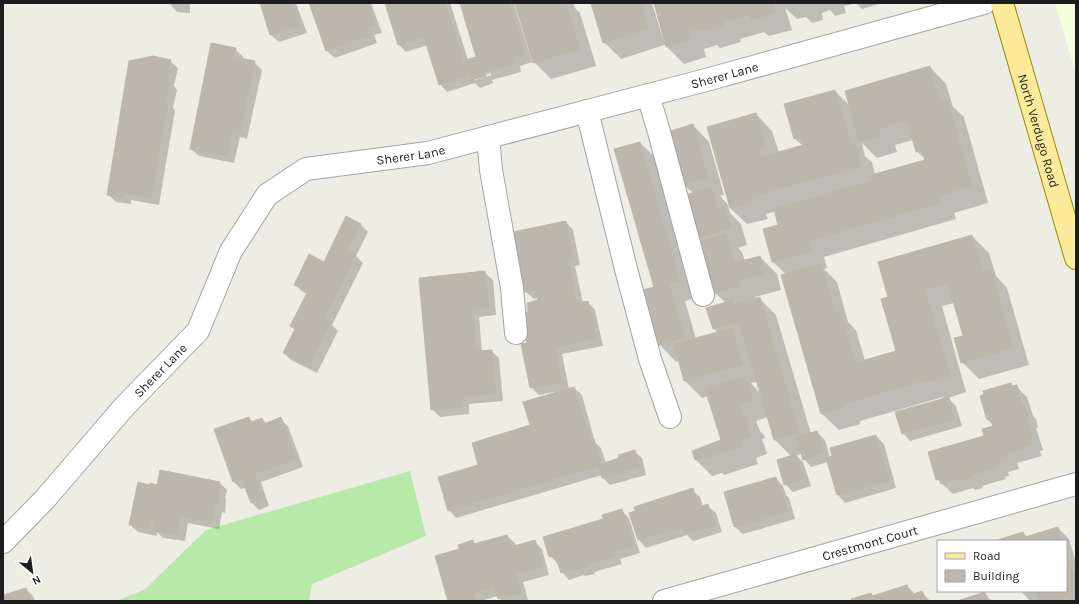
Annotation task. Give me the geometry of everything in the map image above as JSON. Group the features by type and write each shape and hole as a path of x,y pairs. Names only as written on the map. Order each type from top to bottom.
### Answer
{"main road":[{"name":"North Verdugo Road","path":"1002,3 1076,258"}],"street":[{"name":"Sherer Lane","path":"3,542 45,499 124,407 198,331 231,251 267,195 306,169 428,152 648,95 984,3"},
{"path":"648,95 702,295"},
{"path":"586,111 650,359 670,417"},
{"path":"488,137 491,170 512,288 516,333"},
{"name":"Crestmont Court","path":"664,601 1076,484"}],"shaded area":[{"path":"1055,3 1076,3 1076,74"}],"green space":[{"path":"410,471 426,536 312,584 309,601 116,601 144,590 206,530"}],"building":[{"path":"260,3 292,3 300,26 270,35"},
{"path":"309,3 367,3 375,25 367,28 370,35 326,51"},
{"path":"385,3 445,3 468,76 439,85 424,37 398,45"},
{"path":"460,3 509,3 525,54 513,58 514,64 485,73 486,76 471,80 465,60 476,57"},
{"path":"515,3 566,3 580,49 533,63"},
{"path":"591,3 641,3 649,28 603,43"},
{"path":"654,3 773,3 776,13 751,20 749,14 724,22 724,25 703,31 702,28 688,32 690,40 666,47"},
{"path":"211,43 236,48 234,57 255,61 240,132 232,130 227,156 190,149"},
{"path":"153,56 171,60 166,80 170,81 166,101 168,102 151,198 124,193 124,197 107,195 129,61"},
{"path":"930,66 940,102 947,99 972,186 938,196 940,203 808,241 811,251 772,262 763,229 778,225 774,209 873,180 871,175 925,160 922,150 916,152 907,120 878,129 881,136 859,142 845,91"},
{"path":"835,90 851,145 855,144 861,166 750,197 752,202 730,208 707,127 756,113 766,146 758,148 761,157 803,145 801,137 794,139 784,104"},
{"path":"693,124 708,178 683,185 667,132"},
{"path":"640,142 680,281 669,284 685,338 659,345 643,290 654,287 614,149"},
{"path":"712,187 717,208 725,206 731,228 697,238 685,195"},
{"path":"346,216 361,224 347,250 356,255 324,319 331,322 309,367 283,353 295,329 290,326 308,291 294,285 309,254 324,262"},
{"path":"566,221 573,258 568,259 577,303 588,301 596,339 555,347 562,382 530,388 521,344 527,343 521,313 528,312 527,303 538,300 535,290 525,292 513,232"},
{"path":"726,234 734,263 760,256 765,273 739,280 740,286 715,293 700,241"},
{"path":"972,235 983,272 991,270 1013,348 961,363 954,338 963,336 948,283 925,290 950,376 927,382 926,380 843,404 844,407 821,414 781,275 821,264 835,314 840,312 855,363 896,351 881,299 888,297 878,262"},
{"path":"485,271 489,308 472,309 476,351 492,350 496,393 462,397 462,407 431,410 419,278"},
{"path":"760,297 799,433 774,440 739,322 713,329 706,308 733,300 734,305"},
{"path":"732,328 742,365 684,381 674,344"},
{"path":"745,376 753,400 740,404 745,418 747,417 748,422 746,422 751,437 739,441 742,447 695,460 692,451 721,440 705,389"},
{"path":"1011,383 1012,386 1017,385 1023,407 1025,407 1032,445 1007,453 1008,458 998,461 999,465 995,466 995,468 972,475 973,477 963,480 962,478 941,484 939,479 936,480 928,452 984,436 982,429 993,426 991,419 987,420 980,396 984,394 983,391"},
{"path":"574,387 590,440 594,439 601,464 619,458 618,455 635,450 640,467 602,478 598,466 448,511 438,477 478,465 472,443 530,425 523,402"},
{"path":"949,397 955,419 902,434 895,412"},
{"path":"249,417 251,422 262,418 264,424 281,417 296,459 254,474 263,499 251,503 242,479 233,482 214,429"},
{"path":"817,431 824,453 803,460 796,437"},
{"path":"876,435 889,481 837,495 826,458 832,456 830,448"},
{"path":"796,454 804,478 784,485 777,460"},
{"path":"160,470 220,482 217,506 214,505 212,522 180,516 177,534 154,531 156,519 151,518 149,529 129,525 138,482 149,485 150,483 157,485"},
{"path":"776,477 779,490 781,489 788,512 734,527 724,492"},
{"path":"693,488 699,507 708,504 715,525 685,534 682,527 638,540 629,513 635,511 634,507"},
{"path":"622,509 633,546 613,552 615,556 587,565 588,566 561,573 555,555 549,557 543,537 603,519 602,515"},
{"path":"1058,527 1062,540 997,540 1023,532 1025,537"},
{"path":"507,535 511,547 535,540 543,567 516,574 521,593 498,599 494,587 473,594 475,600 456,601 455,599 448,601 435,556 459,549 458,545 473,540 474,544"},
{"path":"1067,556 1072,571 1075,571 1076,575 1076,601 1039,601 1036,592 1067,592"},
{"path":"907,585 911,595 922,591 926,601 852,601 851,599 871,593 872,596"},
{"path":"26,588 31,601 3,601 3,595"},
{"path":"985,592 988,601 957,601"}]}
